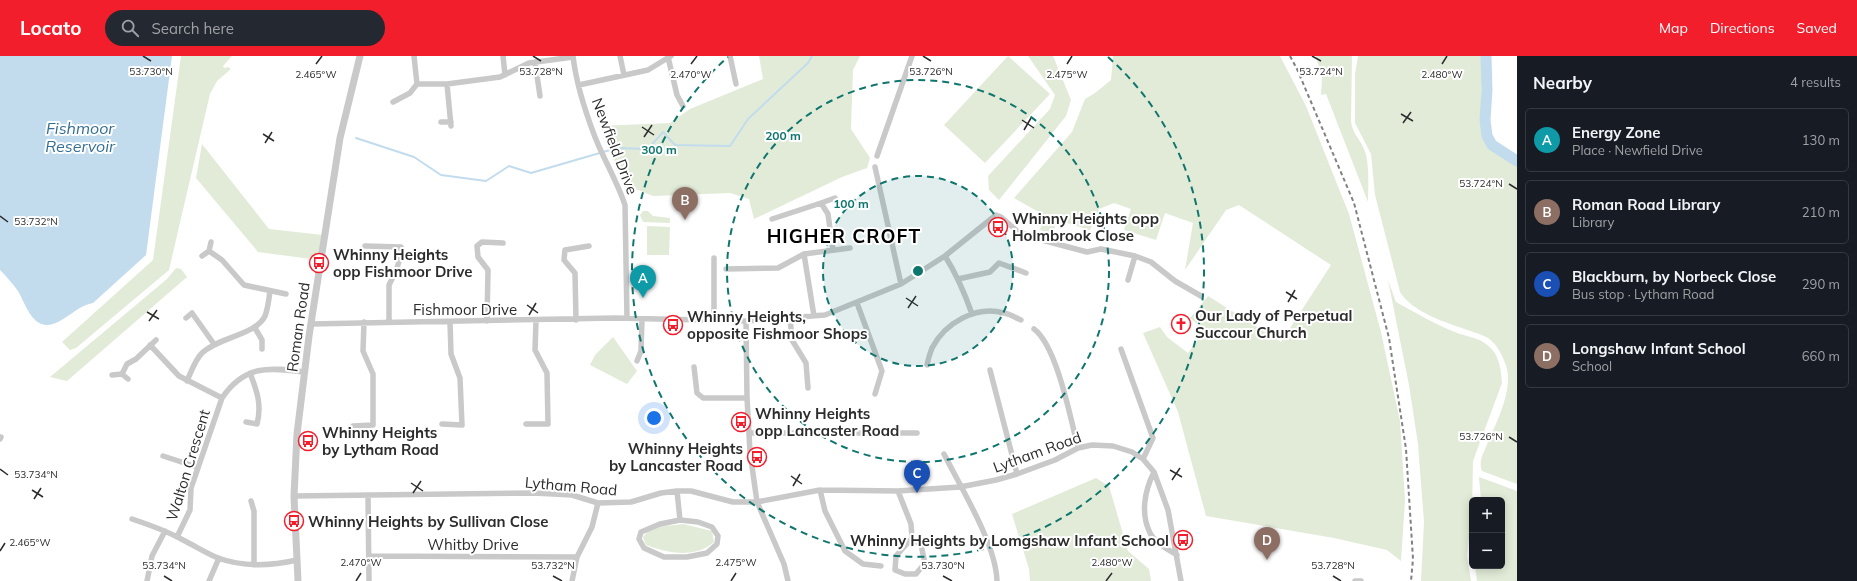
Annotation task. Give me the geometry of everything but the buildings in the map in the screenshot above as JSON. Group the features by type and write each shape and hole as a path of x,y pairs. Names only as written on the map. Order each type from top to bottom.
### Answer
{"street":[{"name":"Roman Road","path":"298,581 294,496 297,434 304,372 340,138 360,56"},
{"path":"394,102 410,93 417,84 414,56"},
{"path":"502,56 505,75"},
{"path":"417,84 447,84 500,77 529,63 572,56"},
{"name":"Newfield Drive","path":"572,56 578,85 595,136 625,205 628,318"},
{"path":"620,56 624,75"},
{"path":"578,85 648,70 670,56 677,95 684,106"},
{"path":"730,56 736,84"},
{"path":"877,156 912,56"},
{"path":"535,62 540,96"},
{"path":"441,122 451,124 447,84"},
{"path":"875,167 901,284"},
{"path":"772,219 835,198"},
{"path":"821,203 828,214 833,250"},
{"name":"Fishmoor Drive","path":"311,324 628,318 746,320 825,315 901,284 945,256 998,215 1017,231 1038,239 1087,252 1101,249 1135,256"},
{"path":"202,256 209,251 211,242"},
{"path":"487,321 488,270 478,257 477,246 482,242 503,243"},
{"path":"365,246 401,247 401,255 396,271 389,285 389,322"},
{"path":"576,320 575,273 564,260 565,250 589,246"},
{"path":"726,269 778,268 804,254 850,248"},
{"path":"209,251 222,260 244,285 286,294"},
{"path":"804,254 814,316"},
{"path":"945,256 958,279 972,314"},
{"path":"1128,280 1135,256 1151,262 1175,281 1201,296"},
{"path":"714,258 714,320"},
{"path":"958,279 990,272 1000,263 1026,273"},
{"path":"187,381 201,355 214,344 255,328 264,317 270,291"},
{"path":"857,303 882,371 875,394"},
{"path":"927,365 932,348 945,329 963,317 984,311 1004,313 1021,320"},
{"path":"186,318 192,313 214,344"},
{"path":"790,318 792,340 806,363 808,388"},
{"path":"637,361 641,351 642,319"},
{"path":"526,424 548,424 547,374 535,350 536,320"},
{"path":"746,320 749,433 757,502 784,564 788,581"},
{"path":"353,426 373,425 373,374 363,351 364,322"},
{"path":"442,424 462,425 460,378 451,354 450,322"},
{"path":"255,328 262,340 262,349"},
{"path":"1034,329 1039,333 1047,345 1060,378 1078,448"},
{"path":"122,374 124,367 127,364 136,359 156,340"},
{"path":"150,346 174,372 187,381 222,398"},
{"path":"1121,349 1153,438 1143,459 1154,472 1168,510 1182,581"},
{"path":"694,367 697,393 703,398 747,398"},
{"name":"Walton Crescent","path":"177,537 190,510 191,488 197,467 222,398 236,380 250,373 274,368 304,372"},
{"path":"990,370 1017,474"},
{"path":"246,422 257,424 259,415 259,397 250,373"},
{"path":"112,375 122,374 128,379"},
{"path":"749,433 917,432"},
{"name":"Lytham Road","path":"294,496 534,493 572,495 598,503 631,502 661,493 691,491 733,502 757,502 820,490 898,491 960,487 1017,474 1056,460 1078,448 1092,445 1113,446 1132,452 1143,459"},
{"path":"944,454 984,533 997,572 997,581"},
{"path":"163,456 197,467"},
{"path":"1154,472 1147,486 1144,501 1150,533 1162,546 1177,554"},
{"path":"820,490 825,511 845,551 863,564 881,566"},
{"path":"677,491 680,520"},
{"path":"898,491 911,524 912,538 896,556 895,570 905,574 916,574 925,563 921,545 912,538"},
{"path":"368,495 369,581"},
{"path":"251,501 254,511 254,565"},
{"path":"572,581 577,557 592,527 598,503"},
{"path":"132,519 164,531 218,558 254,565 284,563 297,560"},
{"path":"680,520 698,522 712,527 718,536 717,544 708,553 688,557 664,557 644,548 639,539 642,532 660,524 680,520"},
{"path":"147,581 152,556 164,531"},
{"name":"Whitby Drive","path":"369,556 577,557"},
{"path":"209,581 218,558"},
{"path":"1355,581 1361,581"}],"green space":[{"path":"181,56 232,56 223,66 224,68 228,67 231,69 217,81 210,94 169,270 76,348 70,350 62,342 153,260"},
{"path":"759,56 860,56 853,70 851,129 870,158 867,168 842,177 754,219 749,199 730,193 653,196 633,188 619,172 600,126 670,123 690,109 763,79"},
{"path":"1008,56 1050,94 985,163 944,125"},
{"path":"1028,56 1053,56 1071,100 1066,116 999,200 989,190 988,176 1050,109 1055,95"},
{"path":"1113,56 1280,56 1306,106 1349,214 1381,332 1400,421 1405,500 1401,561 1387,550 1334,538 1206,516 1178,412 1143,333 1160,327 1167,337 1188,353 1205,330 1190,318 1208,296 1281,342 1331,265 1239,205 1226,210 1185,270 1193,223 1165,213 1156,240 1124,230 1131,209 1114,203 1099,209 1090,230 1057,220 1053,234 1040,230 1044,215 1014,198 1072,132 1085,99 1111,80"},
{"path":"1316,56 1352,56 1351,121 1354,132 1366,154 1368,202 1326,94 1321,95 1322,79"},
{"path":"1358,56 1483,56 1481,114 1485,136 1495,151 1517,165 1517,484 1482,471 1481,467 1482,456 1506,396 1508,378 1507,369 1500,352 1495,344 1488,338 1445,322 1419,310 1405,299 1400,292 1375,195 1371,154 1355,123 1355,74"},
{"path":"202,144 269,229 323,235 319,260 258,252 196,178"},
{"path":"643,211 648,211 653,216 670,218 670,223 643,222 640,215"},
{"path":"647,226 670,227 669,255 647,255"},
{"path":"176,268 181,269 187,277 67,381 50,377 167,279"},
{"path":"1388,280 1396,302 1444,327 1483,342 1497,356 1502,383 1473,461 1472,497 1469,497 1469,538 1467,555 1471,581 1421,581 1424,522 1418,444 1409,385"},
{"path":"613,337 637,371 627,384 590,365 595,355"},
{"path":"1479,477 1517,491 1517,581 1477,581 1475,569 1505,569 1505,497 1481,497"},
{"path":"1096,478 1109,486 1128,551 1149,569 1151,581 1030,581 1029,569 1012,514"},
{"path":"683,524 712,531 714,542 698,551 690,553 672,552 646,545 643,537 651,530"}],"water":[{"name":"Fishmoor Reservoir","path":"0,56 172,56 146,255 93,303 79,308 62,320 50,325 37,322 32,317 18,291 0,270"}],"waterway":[{"path":"356,138 414,157 441,175 486,181 509,166 531,173 617,148 648,149 663,132 675,145 730,146 748,119 808,63 812,56"},
{"path":"1486,56 1487,90 1485,120 1487,136 1492,145 1517,161"}],"railway":[{"path":"1290,56 1297,69 1354,203 1389,338 1406,449 1413,559 1411,581"}],"place":[{"name":"Roman Road Library","path":"685,220"},
{"name":"Whinny Heights opp Holmbrook Close","path":"998,227"},
{"name":"Whinny Heights opp Fishmoor Drive","path":"319,263"},
{"name":"Energy Zone","path":"643,298"},
{"name":"Our Lady of Perpetual Succour Church","path":"1181,324"},
{"name":"Whinny Heights, opposite Fishmoor Shops","path":"673,325"},
{"name":"Whinny Heights opp Lancaster Road","path":"741,422"},
{"name":"Whinny Heights by Lytham Road","path":"308,441"},
{"name":"Whinny Heights by Lancaster Road","path":"757,457"},
{"name":"Blackburn, by Norbeck Close","path":"917,493"},
{"name":"Whinny Heights by Sullivan Close","path":"294,521"},
{"name":"Whinny Heights by Lomgshaw Infant School","path":"1183,540"},
{"name":"Longshaw Infant School","path":"1267,560"}],"district":[{"name":"HIGHER CROFT","path":"844,236"}]}
